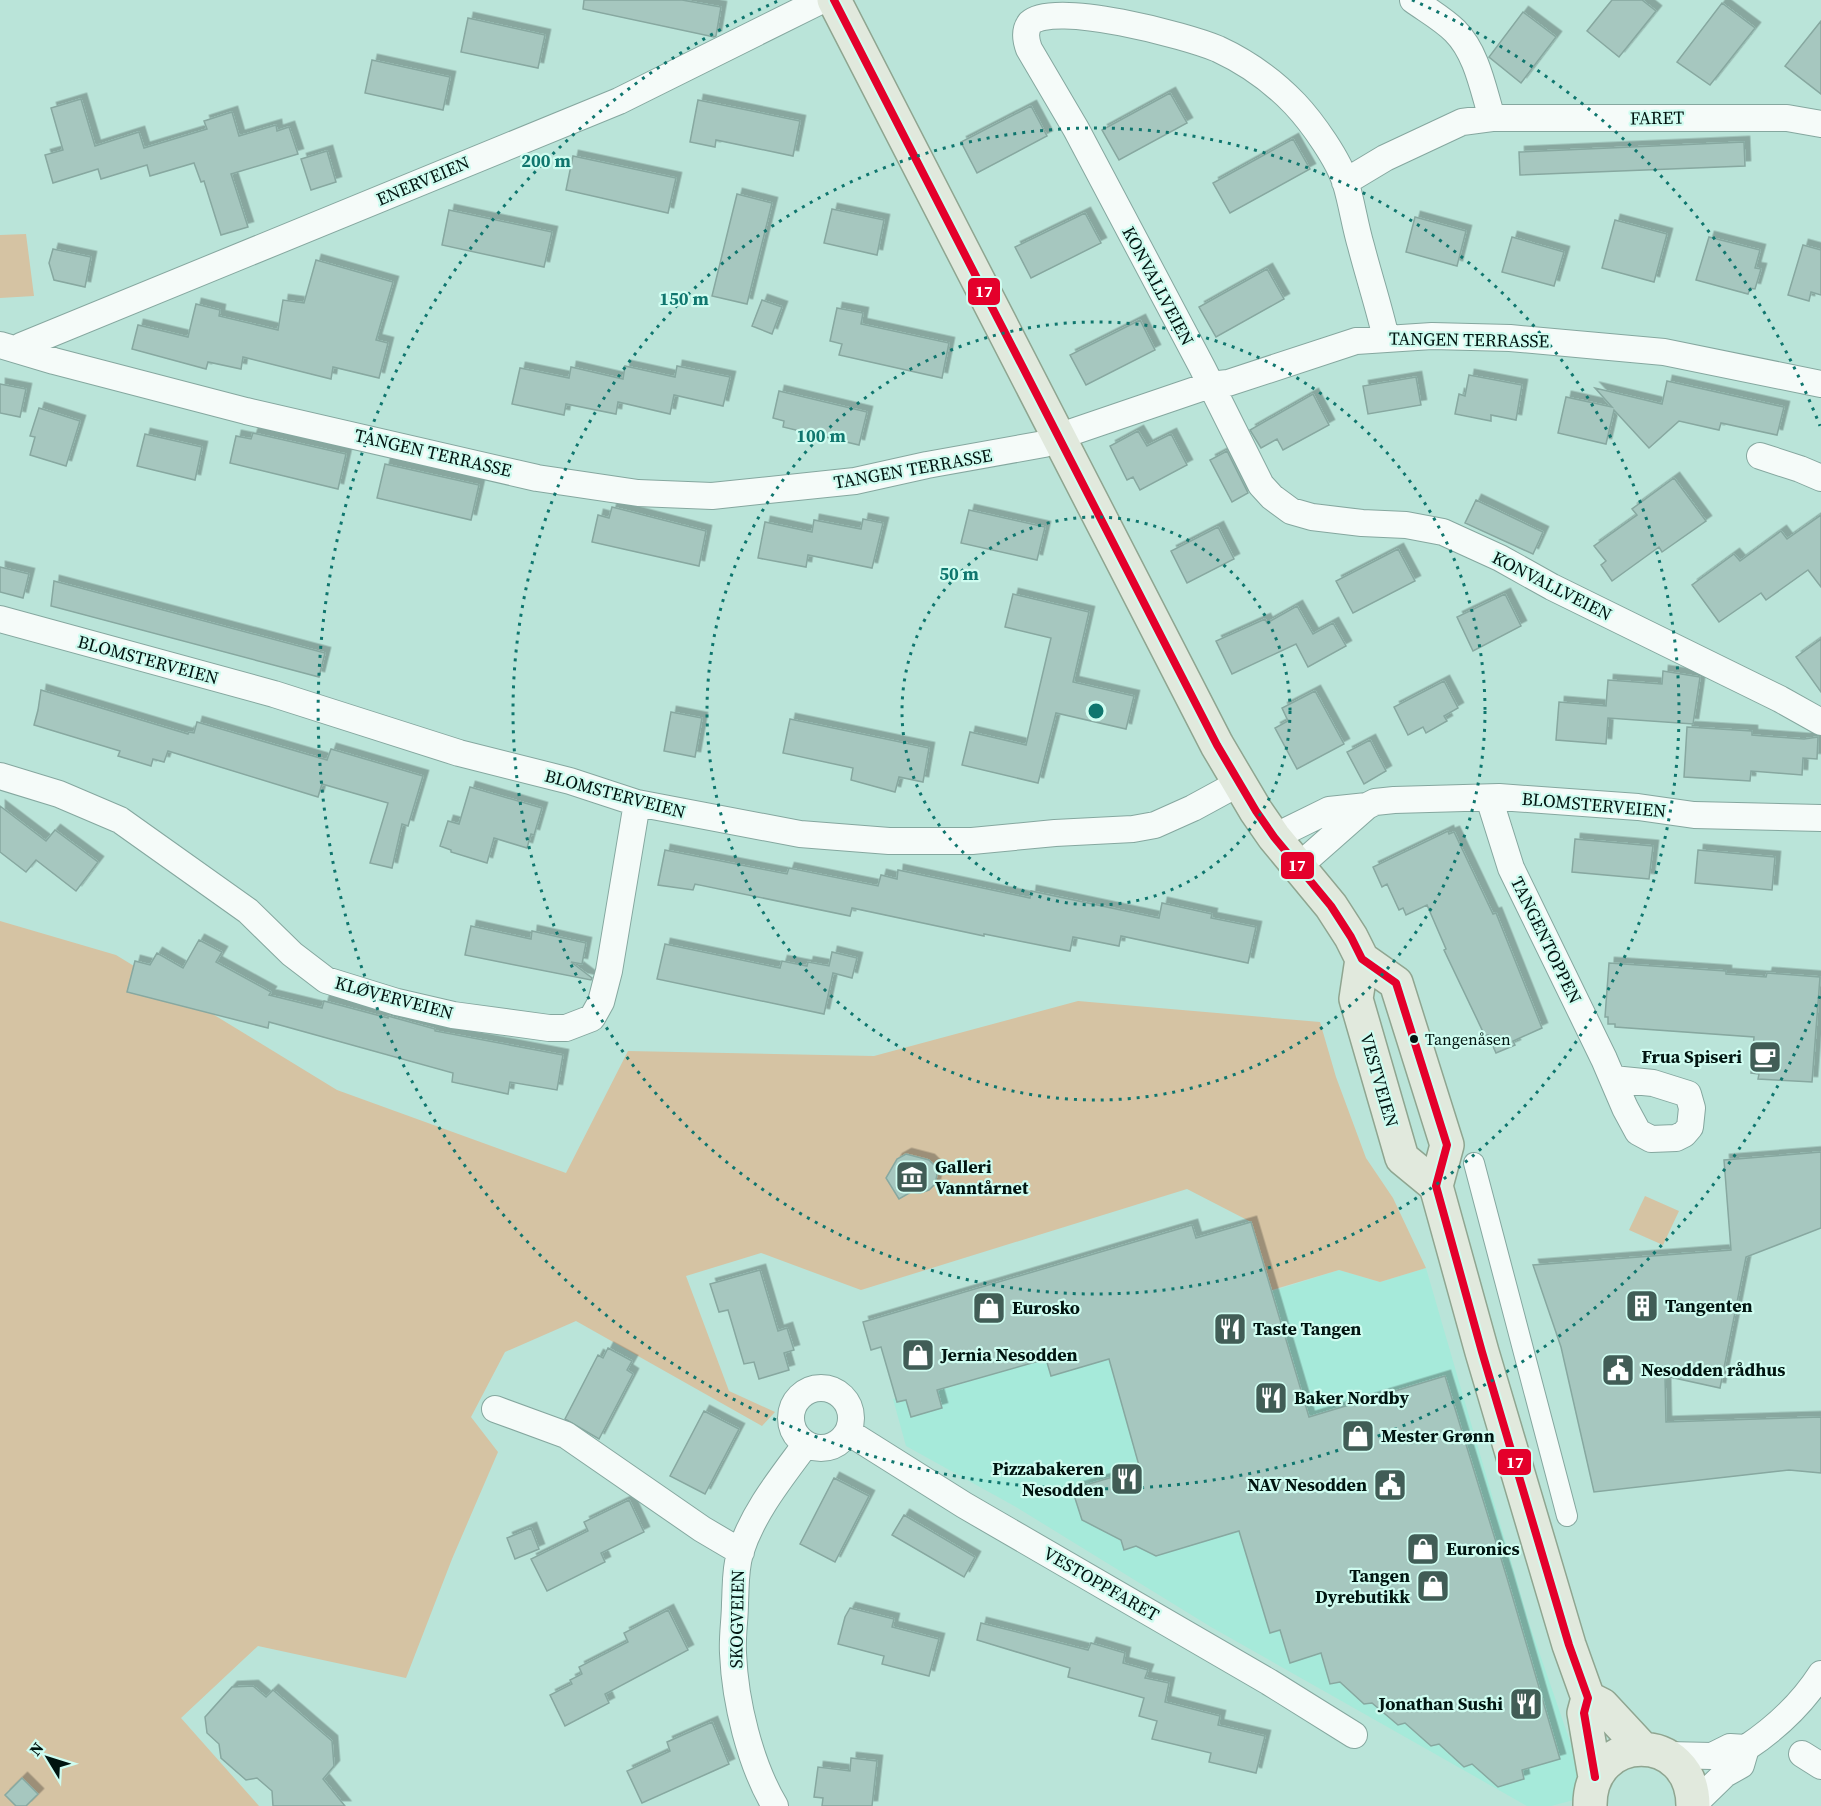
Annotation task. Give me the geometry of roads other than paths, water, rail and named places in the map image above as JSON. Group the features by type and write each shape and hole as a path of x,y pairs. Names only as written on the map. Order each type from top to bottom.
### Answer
{"main road":[{"path":"834,0 1217,745 1274,837 1331,906 1362,959 1396,983 1447,1145 1436,1186 1569,1645 1588,1698 1584,1713 1586,1796"},
{"name":"VESTVEIEN","path":"1362,959 1356,999 1402,1158 1436,1186"},
{"path":"1588,1698 1602,1705 1654,1752 1682,1768 1693,1791 1693,1805"},
{"path":"1586,1796 1606,1763 1616,1755 1629,1750 1654,1752"}],"street":[{"name":"ENERVEIEN","path":"9,347 21,346 619,101 822,0"},
{"path":"1413,0 1446,23 1463,40 1479,74 1492,118"},
{"name":"KONVALLVEIEN","path":"1386,338 1345,182 1322,140 1296,105 1261,75 1219,50 1185,36 1091,14 1055,14 1042,16 1030,22 1026,31 1029,49 1076,129 1261,485 1272,497 1291,511 1312,517 1406,525 1443,532 1500,558 1552,587 1780,699 1821,722"},
{"name":"FARET","path":"1345,182 1385,158 1462,122 1492,118 1787,118 1821,124"},
{"name":"TANGEN TERRASSE","path":"9,347 246,411 537,478 638,493 712,496 855,481 927,465 1044,444 1075,431 1210,385 1228,383 1356,341 1432,336 1510,338 1664,352 1821,384"},
{"path":"1760,456 1821,478"},
{"name":"BLOMSTERVEIEN","path":"0,619 274,694 459,753 570,781 637,803 800,834 889,841 972,841 1055,832 1133,829 1155,825 1239,783"},
{"name":"KLØVERVEIEN","path":"0,776 59,794 120,820 248,911 291,954 326,980 397,1002 453,1015 549,1028 566,1028 592,1018 601,1002 609,971 637,803"},
{"name":"BLOMSTERVEIEN","path":"1299,866 1367,806 1375,802 1394,800 1489,798 1638,807 1694,815 1821,818"},
{"name":"TANGENTOPPEN","path":"1489,798 1511,868 1613,1079"},
{"name":"BLOMSTERVEIEN","path":"1274,837 1329,810 1367,806"},
{"path":"1474,1163 1567,1515"},
{"path":"820,1388 835,1391 849,1404 851,1423 848,1432 842,1440 825,1448 806,1444 794,1430 791,1420 792,1410 802,1394 811,1390 820,1388"},
{"path":"495,1409 566,1435 702,1529 741,1552"},
{"name":"VESTOPPFARET","path":"848,1432 964,1504 1231,1659 1354,1735"},
{"name":"SKOGVEIEN","path":"775,1806 767,1793 753,1754 737,1697 733,1652 735,1573 759,1509 806,1444"},
{"path":"1654,1752 1712,1756 1730,1747 1746,1748 1780,1723 1805,1697 1821,1674"},
{"path":"1693,1805 1725,1774 1742,1765 1746,1748"}],"place":[{"name":"Tangenåsen","path":"1414,1039"},
{"name":"Frua Spiseri","path":"1765,1057"},
{"name":"Galleri Vanntårnet","path":"912,1177"},
{"name":"Tangenten","path":"1642,1306"},
{"name":"Eurosko","path":"989,1308"},
{"name":"Taste Tangen","path":"1230,1329"},
{"name":"Jernia Nesodden","path":"918,1355"},
{"name":"Nesodden rådhus","path":"1618,1370"},
{"name":"Baker Nordby","path":"1271,1398"},
{"name":"Mester Grønn","path":"1358,1436"},
{"name":"Pizzabakeren Nesodden","path":"1127,1479"},
{"name":"NAV Nesodden","path":"1390,1485"},
{"name":"Euronics","path":"1423,1549"},
{"name":"Tangen Dyrebutikk","path":"1433,1586"},
{"name":"Jonathan Sushi","path":"1526,1704"}]}
